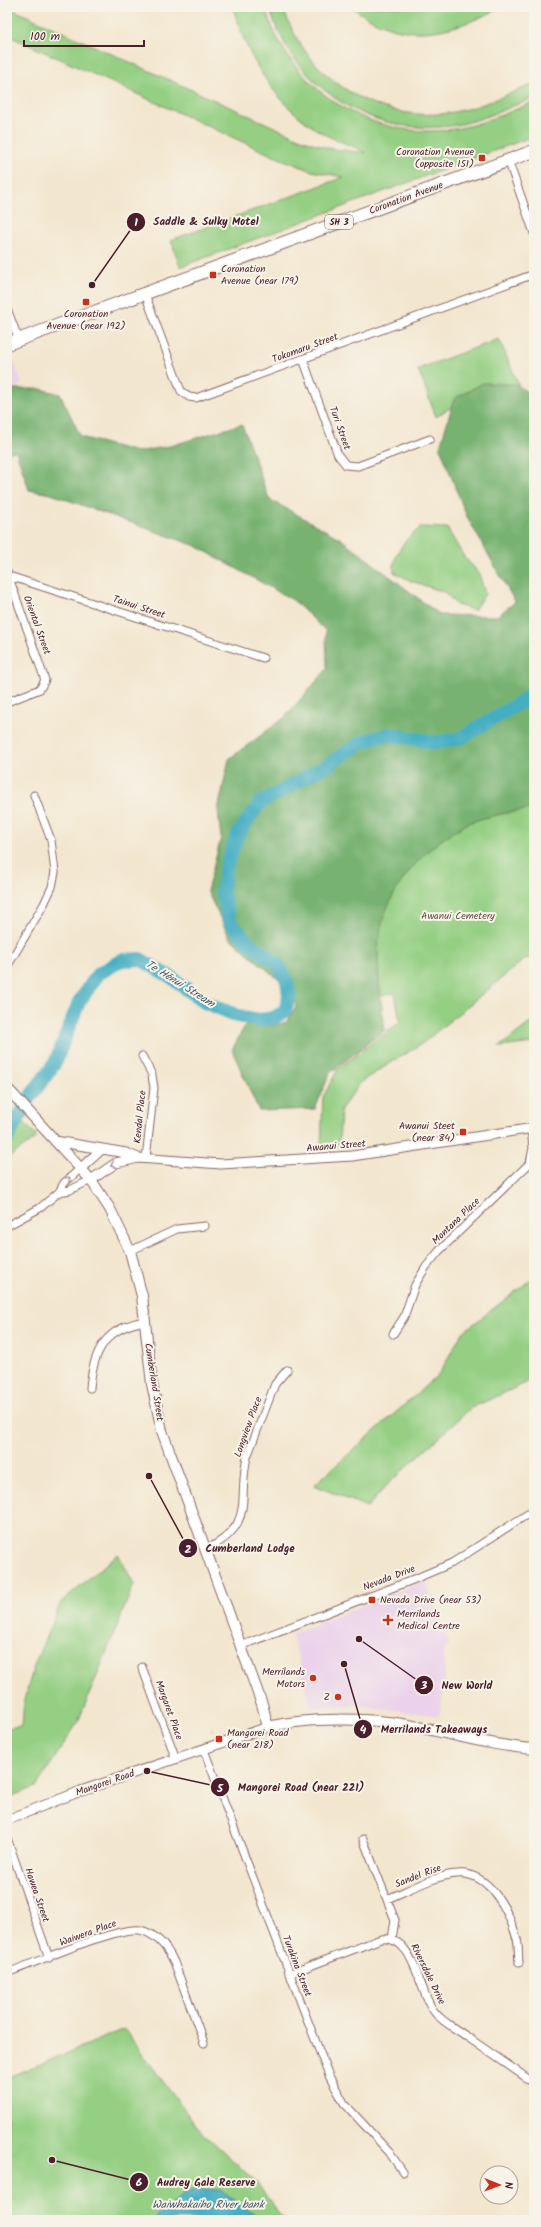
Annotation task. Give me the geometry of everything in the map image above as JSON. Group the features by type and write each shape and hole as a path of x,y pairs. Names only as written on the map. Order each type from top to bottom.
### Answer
{"highway":[{"name":"Coronation Avenue","path":"7,344 534,151"}],"main road":[{"name":"Cumberland Street","path":"9,1091 91,1180 110,1209 130,1251 139,1279 146,1321 152,1384 162,1431 268,1727"},
{"name":"Mangorei Road","path":"268,1727 290,1722 386,1722 494,1744 534,1749"}],"street":[{"path":"508,160 534,233"},
{"name":"Tokomaru Street","path":"145,294 181,391 189,397 202,396 534,274"},
{"path":"7,308 19,340"},
{"name":"Turi Street","path":"303,359 338,455 346,465 358,466 430,439"},
{"name":"Oriental Street","path":"7,702 36,692 44,685 45,674 8,574"},
{"name":"Tainui Street","path":"8,574 264,658"},
{"path":"7,597 15,594"},
{"path":"7,967 44,904 52,887 55,872 51,840 34,795"},
{"name":"Kendal Place","path":"142,1056 152,1075 154,1088 142,1158"},
{"name":"Awanui Street","path":"55,1141 126,1153 142,1158 220,1164 352,1156 533,1128"},
{"name":"Montana Place","path":"393,1334 404,1317 415,1285 439,1250 530,1162 533,1148 533,1128"},
{"path":"7,1226 40,1208 59,1192 64,1183 102,1149"},
{"name":"Awanui Street","path":"91,1180 116,1163 142,1158"},
{"path":"59,1192 70,1190 91,1180"},
{"path":"130,1251 177,1229 204,1226"},
{"path":"90,1388 94,1360 106,1340 119,1329 146,1321"},
{"name":"Longview Place","path":"205,1550 228,1536 239,1518 243,1508 244,1467 247,1457 275,1384 287,1370"},
{"name":"Nevada Drive","path":"240,1646 452,1563 534,1510"},
{"name":"Margaret Place","path":"142,1667 176,1759"},
{"name":"Mangorei Road","path":"7,1820 81,1791 268,1727"},
{"name":"Turakina Street","path":"204,1750 329,2076 344,2103 389,2152 403,2172"},
{"name":"Hawea Street","path":"7,1838 49,1958"},
{"path":"289,1974 371,1942 392,1938 395,1920 363,1839"},
{"name":"Sandel Rise","path":"387,1899 456,1874 469,1875 482,1880 497,1895 517,1939 518,1963"},
{"name":"Waiwera Place","path":"7,1973 118,1932 139,1930 160,1940 168,1950 174,1962 204,2043"},
{"name":"Riversdale Drive","path":"392,1938 398,1941 408,1953 423,1991 433,2011 534,2083"}],"shaded area":[{"path":"9,349 22,383 7,394 7,350"},
{"path":"425,1581 450,1646 443,1651 445,1686 439,1716 358,1705 312,1707 298,1667 300,1664 291,1634"}],"green space":[{"path":"7,7 301,139 327,148 366,153 327,136 305,122 290,109 265,79 246,44 233,7 265,7 276,35 292,61 311,83 334,102 359,116 387,126 417,131 447,130 480,123 534,102 534,136 180,267 171,240 344,177 312,171 276,157 7,35"},
{"path":"269,7 283,7 294,32 309,55 327,75 349,91 373,104 399,111 426,114 454,112 484,104 534,84 534,98 486,117 457,125 426,128 396,124 367,115 340,102 317,83 297,61 281,36"},
{"path":"352,7 503,7 464,24 427,32 390,28 371,20"},
{"path":"499,339 522,393 469,396 436,417 418,369"},
{"path":"483,383 516,384 534,397 534,809 501,814 469,823 454,831 439,842 412,868 400,883 391,900 384,916 380,933 378,969 385,1030 330,1073 315,1109 259,1111 232,1050 248,1020 272,1026 287,1022 296,1006 292,991 230,938 207,891 221,838 218,810 229,759 284,718 327,669 326,631 293,600 196,546 51,494 29,490 16,451 7,453 7,393 12,389 41,389 60,394 81,437 137,452 170,446 242,424 269,499 341,539 440,615 497,616 515,602 466,515 440,447 454,399"},
{"path":"421,527 447,528 464,557 479,573 485,594 474,610 457,605 444,592 411,581 394,572 395,558 398,552 406,541"},
{"name":"Awanui Cemetery","path":"534,775 534,956 525,959 424,1042 362,1081 341,1109 339,1145 321,1147 323,1097 338,1069 400,1022 395,993 379,996 339,924 397,871"},
{"path":"534,1020 534,1043 499,1047"},
{"path":"7,1103 37,1137 7,1159"},
{"path":"534,1277 534,1373 526,1383 471,1408 390,1482 367,1507 314,1485 439,1374 462,1333"},
{"path":"118,1554 134,1584 78,1722 36,1787 7,1798 7,1728 22,1726 24,1700 35,1663 61,1602"},
{"path":"124,2029 197,2127 257,2183 283,2220 262,2220 261,2218 180,2196 154,2220 7,2220 7,2078"}],"water":[{"name":"Waiwhakaiho River bank","path":"196,2189 221,2190 262,2220 154,2220 180,2196"}],"waterway":[{"name":"Te Hēnui Stream","path":"7,1139 30,1097 55,1063 79,1002 98,974 122,960 140,959 171,977 204,1002 238,1016 259,1020 274,1018 285,1011 289,996 287,981 278,964 248,942 229,920 222,892 226,867 238,834 260,803 326,766 362,742 389,734 436,743 461,738 534,694"}],"place":[{"name":"Coronation Avenue (opposite 151)","path":"482,158"},
{"name":"Coronation Avenue (near 179)","path":"213,275"},
{"name":"Saddle & Sulky Motel","path":"92,285"},
{"name":"Coronation Avenue (near 192)","path":"86,302"},
{"name":"Awanui Steet (near 84)","path":"463,1132"},
{"name":"Cumberland Lodge","path":"149,1476"},
{"name":"Nevada Drive (near 53)","path":"372,1600"},
{"name":"Merrilands Medical Centre","path":"388,1620"},
{"name":"New World","path":"359,1639"},
{"name":"Merrilands Takeaways","path":"344,1664"},
{"name":"Merrilands Motors","path":"313,1678"},
{"name":"Z","path":"338,1697"},
{"name":"Mangorei Road (near 218)","path":"219,1739"},
{"name":"Mangorei Road (near 221)","path":"147,1771"},
{"name":"Audrey Gale Reserve","path":"52,2160"}]}
